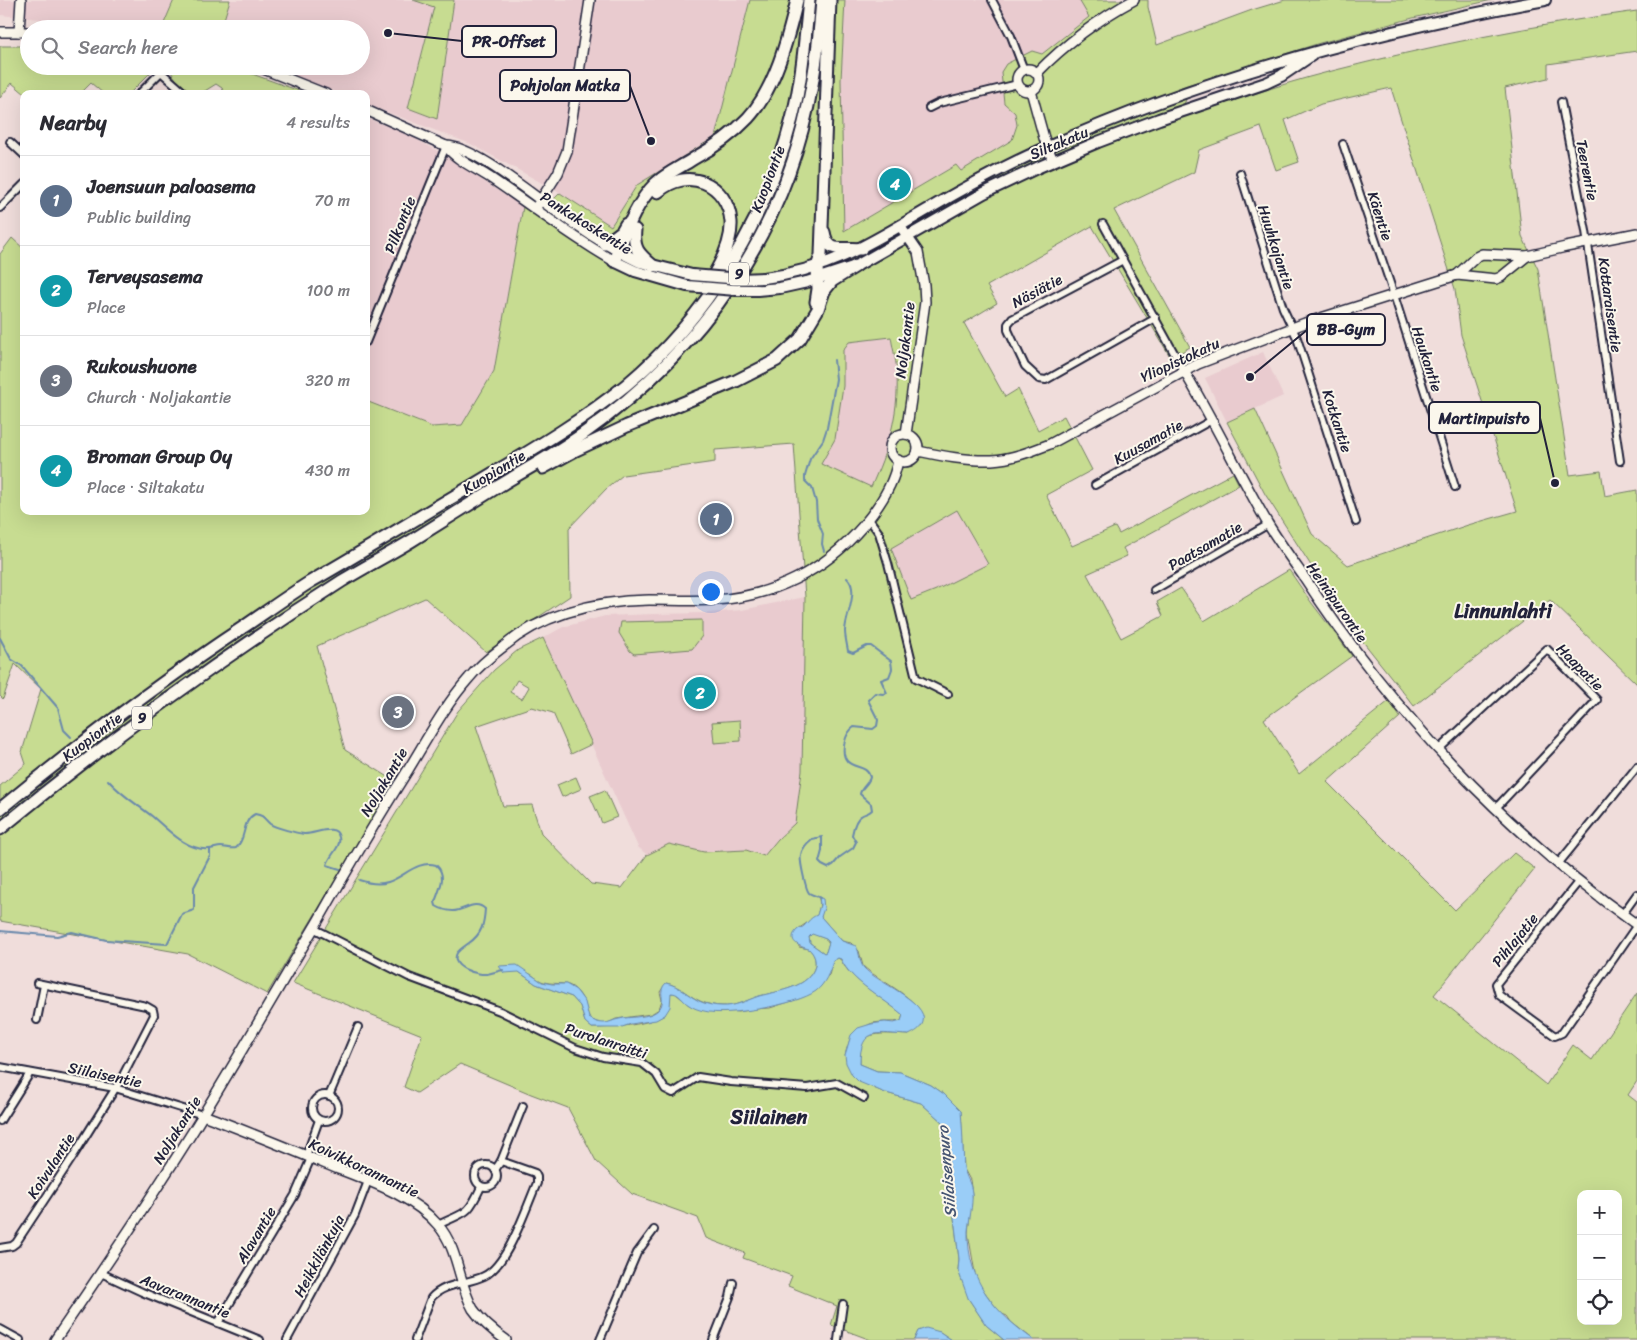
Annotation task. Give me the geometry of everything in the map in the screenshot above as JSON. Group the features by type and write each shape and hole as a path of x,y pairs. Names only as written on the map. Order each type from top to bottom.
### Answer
{"highway":[{"path":"619,258 636,212 655,184 668,174 722,142 749,117 766,92 778,64 789,33 797,0"},
{"name":"Kuopiontie","path":"0,809 139,700 225,639 308,584 572,424 628,383 655,359 688,323 708,297 732,261 768,190 780,159 796,101 805,47 810,0"},
{"name":"Kuopiontie","path":"0,829 52,786 149,712 236,650 345,579 581,435 614,411 664,367 697,331 720,302 743,268 780,196 804,124 812,86 822,0"},
{"path":"813,317 817,298 817,267 821,255 830,0"},
{"path":"619,258 646,206 664,186 674,181 685,179 697,180 713,187 722,196 729,208 731,224 728,243 720,265 690,308 688,323"},
{"path":"605,244 622,231 630,216 636,212"},
{"path":"822,226 825,239 829,245 836,249 851,247 861,249"},
{"path":"635,230 634,241 637,249 642,257 653,266"},
{"path":"529,468 543,468 576,450 636,422 764,369 800,339 818,310 824,291 832,281 856,266"}],"main road":[{"name":"Siltakatu","path":"817,267 861,249 982,179 1047,147 1150,105 1239,74 1320,50 1412,26 1545,0"},
{"name":"Siltakatu","path":"816,279 856,266 984,193 1053,161 1164,117 1266,83 1281,76 1320,50"},
{"name":"Pankakoskentie","path":"619,258 692,275 741,279 790,275 817,267"},
{"name":"Pankakoskentie","path":"619,258 659,279 687,286 757,290 780,288 816,279"}],"street":[{"path":"0,32 19,32 21,0"},
{"path":"535,210 558,173 567,151 590,0"},
{"path":"992,0 1024,70"},
{"path":"1037,73 1088,30 1117,9 1134,0"},
{"path":"1031,69 1037,73 1039,82 1031,91 1024,90 1018,84 1017,76 1024,70 1031,69"},
{"path":"143,90 156,75"},
{"path":"168,75 182,90"},
{"path":"278,75 316,90"},
{"path":"929,108 939,103 1018,84"},
{"path":"1031,91 1047,147 1053,161"},
{"name":"Teerentie","path":"1561,102 1587,242"},
{"name":"Pankakoskentie","path":"370,112 446,146 454,146 476,157 605,244 619,258"},
{"path":"10,142 20,151"},
{"name":"Käentie","path":"1343,144 1394,296"},
{"name":"Pankakoskentie","path":"446,146 450,153 535,210 619,258"},
{"name":"Pilkontie","path":"370,322 446,146"},
{"name":"Huuhkajantie","path":"1240,173 1283,308 1292,328"},
{"path":"0,208 20,188"},
{"name":"Heinäpurontie","path":"1103,224 1269,524 1339,631 1438,750 1496,808 1558,864 1637,925"},
{"name":"Noljakantie","path":"900,226 918,252 925,302 906,434"},
{"name":"Yliopistokatu","path":"1457,275 1476,257 1482,254 1527,256 1637,233"},
{"name":"Kottaraisentie","path":"1587,242 1620,461"},
{"name":"Yliopistokatu","path":"918,451 954,458 994,460 1019,455 1050,444 1184,371 1292,328 1457,275 1496,279 1527,256"},
{"name":"Näsiätie","path":"1123,260 1012,318 1008,324 1008,330 1025,366 1039,379 1046,380 1156,318"},
{"name":"Haukantie","path":"1394,296 1455,487"},
{"name":"Kotkantie","path":"1292,328 1300,347 1356,522"},
{"name":"Kuusamatie","path":"1095,485 1212,420"},
{"path":"906,434 917,442 918,451 912,459 898,460 892,453 891,444 897,436 906,434"},
{"name":"Noljakantie","path":"55,1340 101,1273 202,1115 397,786 448,704 469,677 507,643 541,623 579,608 632,601 723,599 773,589 810,572 852,538 869,519 888,490 896,472 898,460"},
{"path":"869,519 879,533 890,569 916,678 948,694"},
{"name":"Paatsamatie","path":"1154,590 1269,524"},
{"name":"Haapatie","path":"1438,750 1547,649 1597,700 1496,808"},
{"path":"1558,864 1637,767"},
{"name":"Pihlajatie","path":"1579,881 1496,984 1499,995 1555,1036 1562,1033 1637,925"},
{"path":"1622,914 1637,894"},
{"name":"Purolanraitti","path":"313,928 409,977 500,1011 575,1048 603,1057 642,1063 656,1074 665,1089 673,1093 698,1077 731,1082 807,1088 837,1083 864,1098"},
{"path":"37,983 44,985 37,1020"},
{"name":"Koivulantie","path":"0,1248 12,1246 16,1243 115,1088 154,1015 153,1010 146,1006 44,985"},
{"path":"329,1096 358,1027"},
{"name":"Siilaisentie","path":"0,1067 115,1088 202,1115"},
{"path":"0,1121 30,1073"},
{"path":"321,1096 329,1096 335,1100 337,1112 329,1120 319,1120 313,1112 314,1102 321,1096"},
{"path":"495,1170 501,1161 523,1106"},
{"name":"Koivikkorannantie","path":"202,1115 368,1181 410,1201 438,1225 453,1252 470,1302 482,1321 506,1340"},
{"name":"Alavantie","path":"218,1323 295,1195 319,1120"},
{"path":"415,1340 431,1298 435,1293 490,1273 506,1253 537,1178 535,1173 501,1161"},
{"path":"488,1165 495,1170 497,1178 490,1187 481,1187 476,1181 475,1173 480,1166 488,1165"},
{"name":"Heikkilänkuja","path":"287,1340 355,1215 368,1181"},
{"path":"438,1225 466,1213 472,1206 481,1187"},
{"path":"600,1340 637,1254 654,1230"},
{"name":"Aavarannantie","path":"101,1273 142,1292 260,1340"},
{"path":"713,1340 730,1298 733,1283"},
{"path":"838,1340 843,1304"},
{"path":"0,1329 20,1340"}],"shaded area":[{"path":"0,0 174,0 165,20 50,20 0,15"},
{"path":"230,0 413,0 434,6 408,108 436,118 454,0 750,0 715,137 637,185 611,226 560,193 471,144 370,106 370,90 331,90 292,75 370,75 370,20 224,20"},
{"path":"845,0 1079,0 1090,17 1042,54 1032,51 1006,64 1017,125 1012,140 961,172 956,165 843,232 841,80"},
{"path":"370,120 406,134 436,150 523,207 494,371 462,425 432,427 370,403"},
{"path":"891,337 897,373 898,397 883,461 871,487 821,464 835,439 843,386 843,350 849,342"},
{"path":"1263,352 1283,396 1227,422 1205,378"},
{"path":"957,510 988,564 936,590 911,600 891,548"},
{"path":"805,597 802,771 796,823 778,839 764,856 746,850 704,852 669,844 647,855 638,847 543,638 563,627 605,616 742,610"}],"green space":[{"path":"174,0 230,0 224,20 165,20"},
{"path":"413,0 454,0 437,119 408,108 434,7"},
{"path":"750,0 845,0 841,80 844,231 956,165 961,171 1012,140 1017,125 1015,113 1004,103 1001,72 1006,64 1032,51 1042,54 1089,17 1079,0 1148,0 1157,45 1252,10 1285,0 1492,0 1413,18 1320,43 1181,87 1188,95 1178,118 1309,77 1404,53 1481,37 1637,11 1637,51 1548,64 1548,78 1505,88 1522,236 1538,269 1570,475 1601,471 1605,496 1637,490 1637,684 1550,600 1414,706 1353,629 1319,578 1265,494 1227,422 1255,409 1312,534 1348,565 1468,525 1517,511 1461,335 1455,289 1391,88 1321,104 1285,120 1299,162 1276,170 1261,127 1199,150 1194,172 1114,210 1190,347 1171,358 1092,226 987,286 997,303 964,323 1005,397 1018,389 1038,430 1064,416 1092,470 1046,495 1072,546 1115,527 1119,534 1233,473 1239,485 1123,548 1127,556 1087,574 1121,638 1163,616 1157,602 1181,588 1204,621 1289,570 1352,656 1264,719 1299,774 1389,701 1400,717 1327,782 1455,910 1514,853 1535,869 1434,995 1546,1085 1573,1045 1592,1060 1637,993 1637,1081 1628,1095 1637,1102 1637,1340 1034,1340 1011,1322 1007,1316 1000,1313 984,1291 968,1298 986,1325 1004,1340 952,1340 940,1332 918,1331 914,1340 871,1340 831,1325 837,1306 788,1286 792,1276 743,1258 745,1253 706,1238 698,1218 632,1194 596,1161 568,1108 460,1064 417,1093 404,1087 422,1035 293,983 458,711 494,670 518,650 543,638 592,744 571,754 553,713 532,707 476,726 503,806 532,805 541,833 591,884 622,888 647,855 669,844 704,852 746,850 764,856 795,823 802,771 805,597 794,444 715,450 715,462 623,475 606,489 569,528 570,596 486,652 425,598 317,646 345,750 395,781 267,994 188,954 0,921 0,786 26,764 22,752 41,689 15,664 3,699 0,696 0,254 12,238 20,245 20,515 370,515 370,403 432,427 462,425 494,371 523,207 537,216 560,193 611,226 637,185 715,137","holes":["891,337 896,361 897,391 894,419 887,447 871,487 821,464 835,439 843,386 843,350 849,342","957,510 988,564 936,590 911,600 891,548","517,680 529,687 522,699 510,692","820,906 821,917 842,941 851,943 859,951 863,966 915,1004 923,1020 909,1035 878,1034 867,1038 863,1041 861,1047 860,1064 877,1071 900,1072 931,1085 944,1094 961,1111 964,1169 970,1180 972,1195 968,1233 975,1273 965,1288 958,1270 959,1259 950,1184 947,1132 942,1122 921,1103 874,1088 845,1055 850,1039 864,1028 873,1023 901,1021 903,1015 852,975 841,960 838,958 833,961 829,975 801,998 770,1008 739,1012 689,1005 675,993 670,993 665,1015 640,1024 600,1028 592,1028 585,1022 580,1006 572,997 536,984 519,972 531,975 544,982 565,984 575,989 582,997 589,1018 598,1023 606,1024 616,1019 651,1014 659,1009 662,1000 660,992 666,983 705,1003 727,1006 784,990 800,984 806,979 812,973 815,959 809,949 799,947 798,929 817,916"]},
{"path":"0,46 20,46 20,75 148,75 133,90 99,90 91,83 84,90 20,90 12,83 0,98"},
{"path":"173,75 255,75 297,90 223,90 216,84 206,90 183,90"},
{"path":"702,620 702,636 692,649 634,654 630,651 619,633 621,622"},
{"path":"740,720 741,741 714,743 712,722"},
{"path":"576,777 581,789 562,797 557,785"},
{"path":"605,790 617,817 602,823 590,796"},
{"path":"812,933 826,939 829,943 826,952 824,953 810,943 809,937"}],"water":[{"path":"819,897 823,899 824,908 821,917 842,941 856,946 864,968 900,992 918,1007 923,1014 921,1027 909,1035 880,1033 868,1037 863,1043 860,1064 877,1071 900,1072 931,1085 944,1094 961,1111 964,1168 972,1193 968,1231 969,1249 973,1266 978,1281 996,1307 1020,1330 1034,1340 1004,1340 986,1325 968,1298 958,1270 959,1259 950,1184 947,1132 942,1122 921,1103 883,1092 859,1082 852,1075 846,1063 845,1055 851,1035 858,1028 871,1024 901,1021 903,1015 852,975 841,959 838,958 833,961 827,978 816,991 794,1001 761,1009 714,1012 694,1008 677,994 671,993 670,1007 665,1015 656,1020 619,1028 592,1028 585,1022 580,1006 572,997 536,984 519,972 504,973 499,966 517,965 542,982 566,984 576,990 585,1002 589,1018 600,1023 646,1016 656,1012 662,1005 662,989 666,983 675,986 704,1003 727,1006 800,984 812,973 815,966 813,955 809,949 796,943 793,937 797,930 817,915 820,905","holes":["812,934 829,942 824,953 810,943 809,937"]},
{"path":"926,1328 940,1332 952,1340 914,1340 918,1331"}],"waterway":[{"path":"824,551 822,544 823,534 817,519 816,502 812,488 805,481 805,476 810,459 823,440 827,428 836,379 834,360"},
{"path":"820,898 808,891 802,868 802,852 812,839 822,837 822,851 819,862 828,868 853,848 856,842 852,835 857,820 872,810 871,804 860,794 870,777 866,771 847,761 844,753 844,743 854,727 873,729 877,726 878,720 868,700 875,693 887,693 881,680 889,677 892,669 891,661 871,646 853,653 848,651 845,631 852,589 851,583 847,578"},
{"path":"0,638 11,659 22,666 58,708 64,730 71,737"},
{"path":"108,780 178,839 201,849 236,848 242,840 248,821 255,814 262,816 273,826 297,833 308,834 324,830 334,830 339,837 339,844 327,865 340,869"},
{"path":"0,931 57,936 72,932 106,940 167,944 182,914 194,910 194,887 210,856 210,849"},
{"name":"Siilaisenpuro","path":"359,880 385,883 417,867 429,864 436,865 440,869 442,878 435,902 436,906 451,911 457,911 473,905 481,906 485,909 480,932 457,953 457,963 466,970 477,973 487,974 503,970"}],"place":[{"name":"PR-Offset","path":"388,33"},
{"name":"Pohjolan Matka","path":"651,141"},
{"name":"Broman Group Oy","path":"895,184"},
{"name":"BB-Gym","path":"1250,377"},
{"name":"Martinpuisto","path":"1555,483"},
{"name":"Joensuun paloasema","path":"716,519"},
{"name":"Terveysasema","path":"700,693"},
{"name":"Rukoushuone","path":"398,712"}],"district":[{"name":"Linnunlahti","path":"1503,611"},
{"name":"Siilainen","path":"769,1117"}]}
